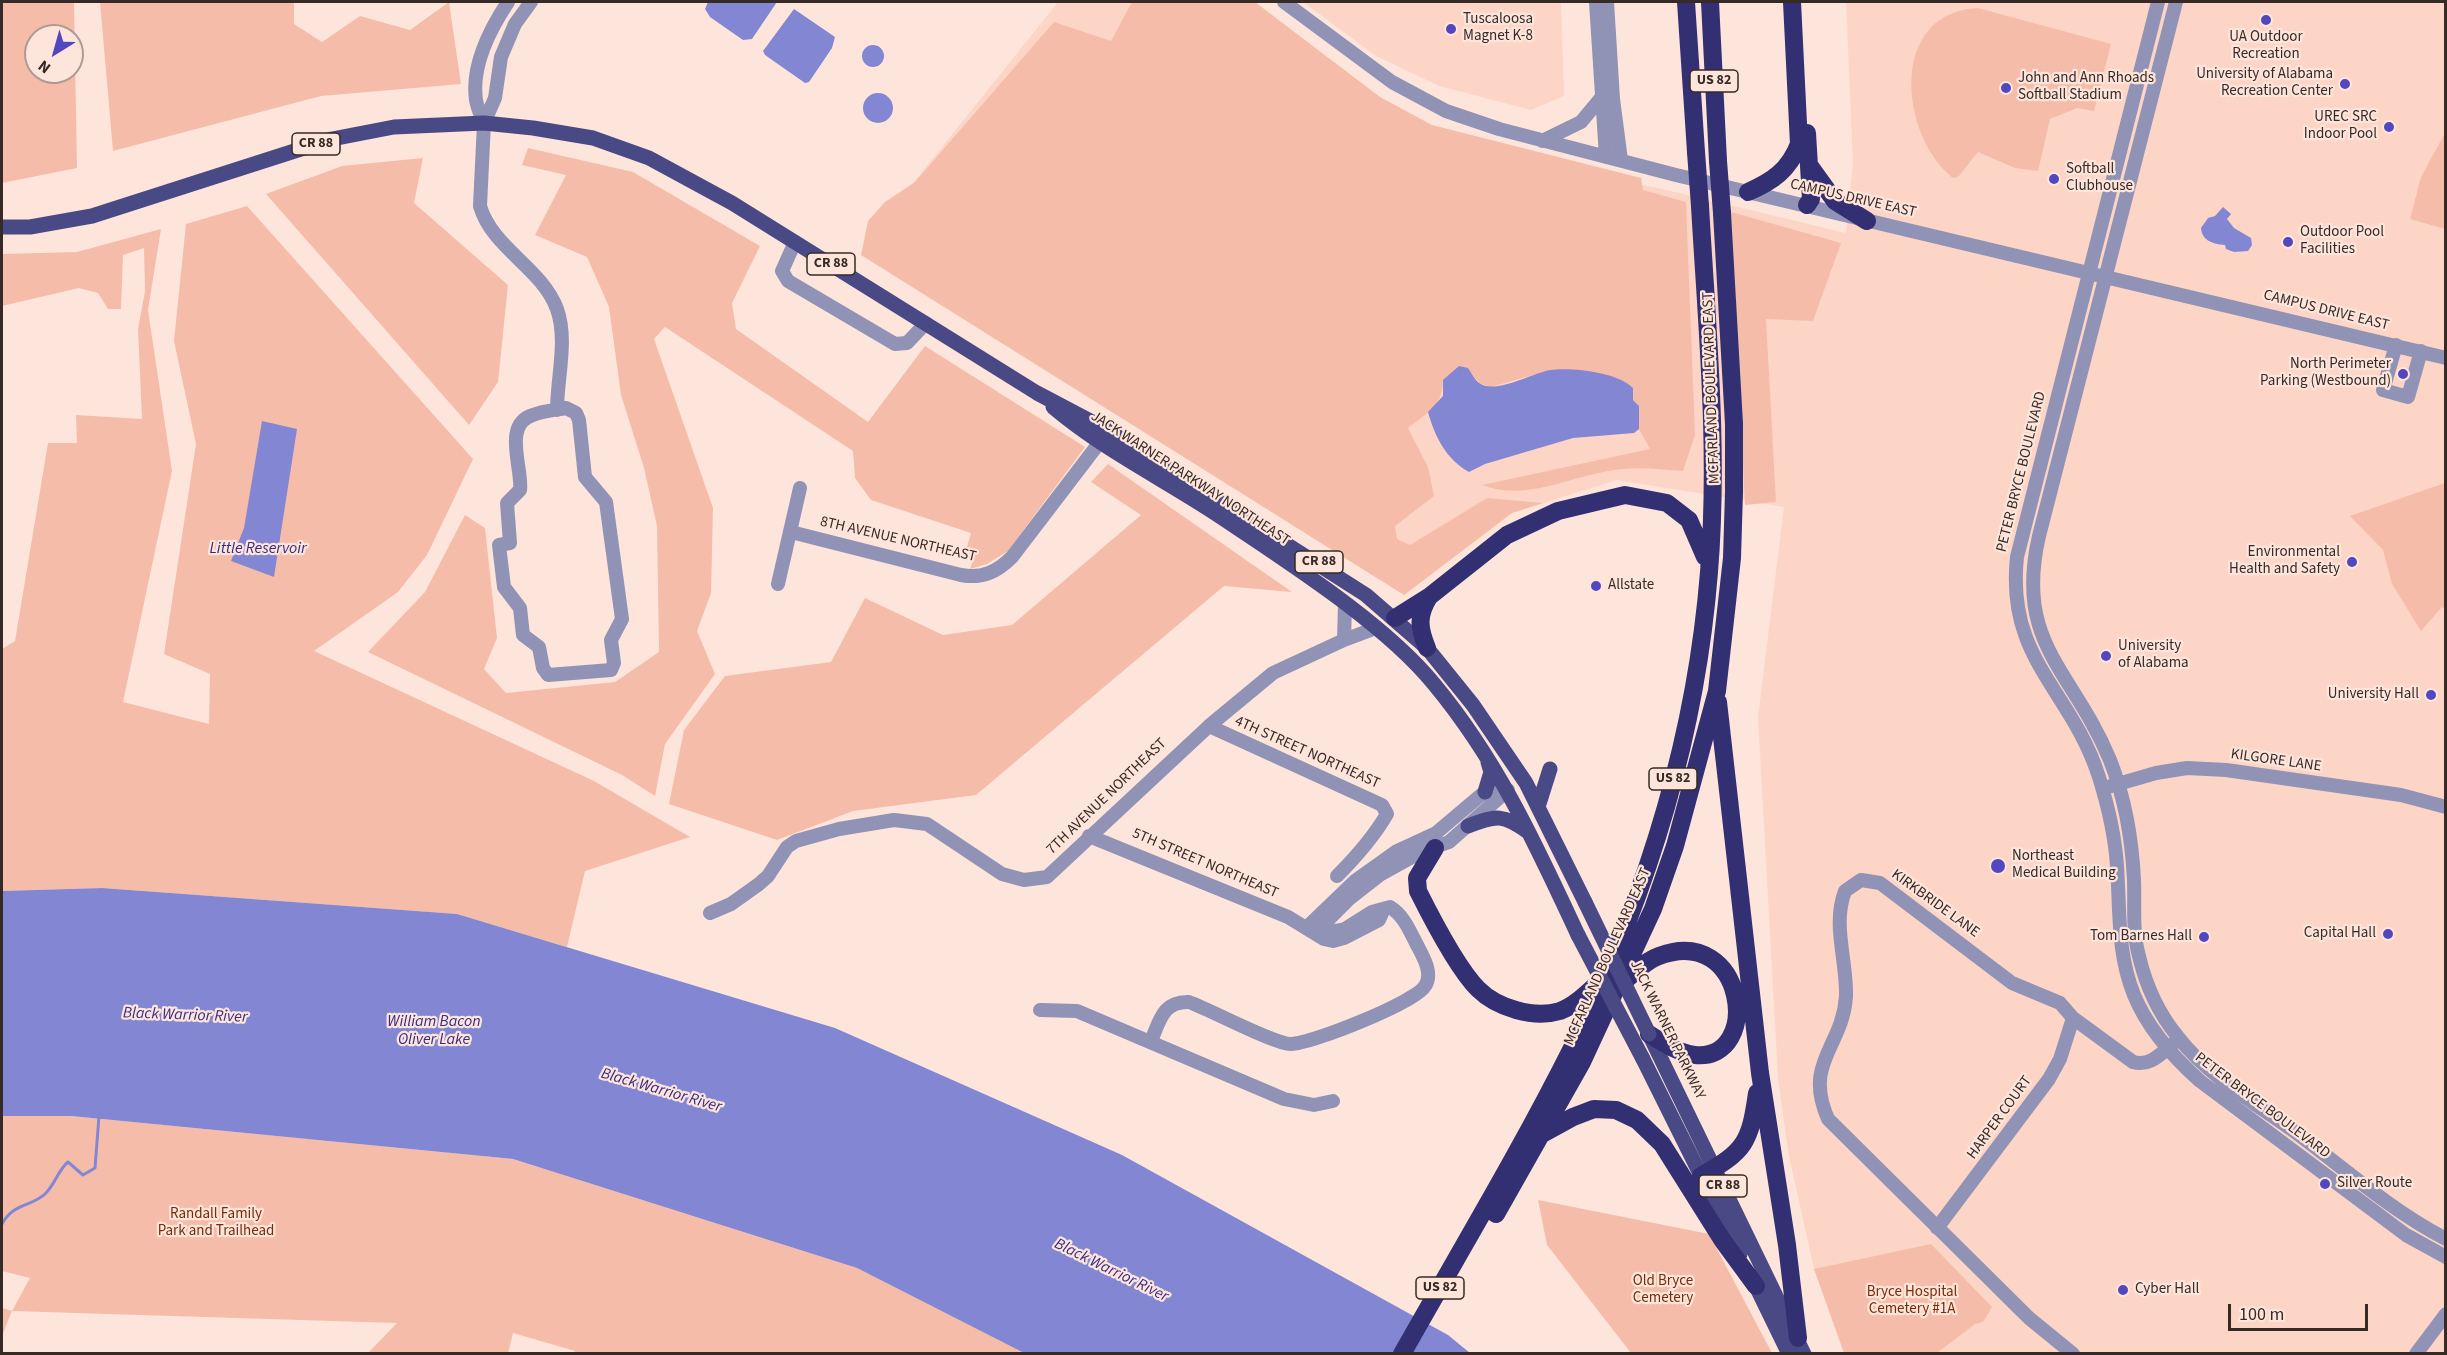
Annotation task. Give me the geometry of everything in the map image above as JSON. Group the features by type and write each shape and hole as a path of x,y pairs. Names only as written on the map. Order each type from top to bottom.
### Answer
{"highway":[{"name":"MCFARLAND BOULEVARD EAST","path":"1483,1225 1540,1135 1582,1062 1668,802 1684,736 1702,636 1709,570 1713,433 1686,2"},
{"name":"MCFARLAND BOULEVARD EAST","path":"1483,1225 1574,1044 1653,909 1675,846 1717,691 1732,536 1734,424 1710,2"},
{"path":"1792,2 1802,190 1807,205"},
{"path":"1800,2 1811,199 1807,205"},
{"path":"1748,192 1783,172 1792,162 1799,144"},
{"path":"1809,165 1827,194 1867,221"},
{"path":"1395,618 1430,596 1507,535 1558,511 1626,495 1667,503 1689,520 1699,539 1709,570"},
{"path":"1427,648 1419,628 1421,610 1430,596"},
{"path":"1717,691 1760,1073 1787,1245 1797,1348"},
{"path":"1435,848 1417,878 1418,891 1466,975 1479,990 1496,1003 1537,1013 1560,1011 1658,956 1681,951 1703,955 1714,960 1730,977 1738,999 1737,1022 1727,1042 1713,1052 1696,1055 1673,1049 1649,1034"},
{"path":"1708,1172 1729,1160 1745,1145 1753,1124 1760,1073"},
{"path":"1540,1135 1573,1117 1594,1109 1616,1110 1637,1120 1662,1144 1723,1241 1756,1287"},
{"name":"US 82","path":"1402,1353 1483,1225"},
{"name":"US 82","path":"1416,1353 1483,1225"}],"main road":[{"name":"JACK WARNER PARKWAY NORTHEAST","path":"2,228 30,227 103,213 332,139 394,127 483,123 558,132 620,146 685,176 795,242 1037,393 1072,423 1104,436 1232,517 1336,573 1395,618"},
{"name":"JACK WARNER PARKWAY NORTHEAST","path":"1232,517 1376,628 1434,684 1508,790 1578,935"},
{"name":"7TH AVENUE NORTHEAST","path":"1376,628 1395,618"},
{"name":"JACK WARNER PARKWAY","path":"1395,618 1427,648 1473,705 1526,783 1649,1034 1756,1287 1797,1348"},
{"path":"1485,792 1491,772 1487,759"},
{"path":"1538,807 1550,769"},
{"path":"1508,790 1526,783"},
{"path":"1468,826 1488,818 1507,818 1531,834"},
{"name":"JACK WARNER PARKWAY","path":"1578,935 1643,1059 1708,1172 1797,1348"}],"street":[{"path":"508,2 493,25 481,56 476,100 483,123 480,196 483,219 547,292 556,307 561,323 557,410"},
{"path":"483,123 495,98 501,57 515,24 531,2"},
{"name":"CAMPUS DRIVE EAST","path":"1284,2 1392,82 1421,99 1464,118 1542,141 1748,192 2105,275 2445,358"},
{"path":"1596,2 1606,157"},
{"path":"1607,2 1613,99 1621,160"},
{"name":"PETER BRYCE BOULEVARD","path":"2158,2 2021,540 2015,584 2018,613 2028,646 2076,726 2103,789 2114,839 2119,936 2125,966 2134,996 2152,1029 2167,1048 2200,1081 2389,1223 2445,1257"},
{"name":"PETER BRYCE BOULEVARD","path":"2176,2 2039,536 2031,587 2033,609 2040,635 2052,659 2088,714 2118,784 2130,832 2138,956 2153,998 2179,1038 2218,1075 2395,1207 2445,1239"},
{"path":"1542,141 1581,122 1601,98"},
{"path":"795,242 782,271 788,281 895,344 907,343 926,323"},
{"path":"2396,345 2384,390 2408,397 2421,351"},
{"path":"566,408 576,413 585,477 606,502 622,618 611,640 614,667 607,672 548,675 543,668 539,647 523,635 520,608 504,587 499,545 510,543 507,503 518,493 521,484 516,438 527,418 557,410 566,408"},
{"name":"8TH AVENUE NORTHEAST","path":"791,532 961,575 984,576 995,571 1012,556 1104,436"},
{"path":"778,584 800,488"},
{"path":"1344,640 1345,604"},
{"name":"7TH AVENUE NORTHEAST","path":"710,913 731,904 759,884 768,876 787,847 796,841 838,829 894,820 927,824 982,863 1002,874 1024,880 1036,880 1054,873 1089,836 1209,726 1273,673 1344,640 1376,628"},
{"name":"4TH STREET NORTHEAST","path":"1209,726 1382,805 1387,814 1363,850 1337,876"},
{"name":"KILGORE LANE","path":"2103,789 2156,773 2187,768 2226,770 2401,795 2445,807"},
{"path":"1311,930 1355,881 1397,851 1448,825 1492,788 1508,790"},
{"path":"1311,930 1401,862 1435,848 1468,826 1508,790"},
{"name":"5TH STREET NORTHEAST","path":"1089,836 1288,917 1333,941 1367,921"},
{"name":"KIRKBRIDE LANE","path":"2073,1353 2036,1325 1828,1119 1821,1102 1820,1071 1840,1023 1846,996 1839,923 1845,891 1861,880 1880,883 2012,983 2024,990 2052,997 2073,1018 2133,1062 2142,1065 2150,1062 2179,1038"},
{"path":"1151,1041 1168,1006 1176,1002 1189,1002 1292,1044 1356,1024 1418,994 1426,985 1427,968 1398,912 1390,907 1383,911 1379,920 1367,921 1335,931 1311,930"},
{"path":"1335,912 1336,920 1345,929"},
{"path":"1040,1010 1077,1011 1284,1099 1314,1105 1333,1101"},
{"name":"HARPER COURT","path":"1937,1228 2049,1079 2060,1059 2073,1018"},
{"path":"2416,1353 2445,1314"}],"shaded area":[{"name":"University of Alabama","path":"1058,2 1226,2 1370,101 1551,186 1557,169 1658,188 1846,233 1853,163 1846,2 2445,2 2445,1353 1844,1353 1814,1269 1788,1151 1778,1078 1758,717 1784,507 1617,480 1512,513 1404,595 914,182"},
{"name":"Tuscaloosa Magnet K-8","path":"1303,2 1561,2 1564,96 1531,110 1439,86 1376,56"}],"green space":[{"path":"2,2 74,2 74,24 24,24 24,84 75,84 77,168 2,183"},
{"path":"100,2 294,2 294,24 322,42 360,16 410,30 449,2 461,84 321,96 113,151"},
{"path":"1132,2 1255,2 1380,97 1432,125 1641,178 1643,190 1686,202 1695,435 1683,471 1623,469 1517,491 1500,490 1482,485 1650,449 1639,429 1639,406 1633,400 1633,388 1550,370 1491,387 1479,383 1468,368 1443,380 1437,403 1408,428 1428,467 1434,496 1395,526 1397,539 1410,545 1487,498 1543,503 1512,513 1404,595 861,255 868,221 885,202 915,182 1054,22 1111,41"},
{"name":"John and Ann Rhoads Softball Stadium","path":"1978,8 2111,44 2094,111 2077,108 2050,119 2038,171 2015,168 1978,152 1958,177 1953,178 1935,159 1921,134 1913,106 1912,78 1916,52 1929,30 1949,15"},
{"path":"2445,133 2446,229 2410,219 2421,177"},
{"path":"528,148 633,172 760,246 732,303 736,329 868,422 925,346 1085,447 1008,551 987,564 970,569 973,560 964,557 971,533 871,500 855,478 853,451 665,327 654,339 713,508 711,593 697,631 715,674 665,744 655,796 622,775 368,652 425,592 465,515 485,528 497,638 484,669 506,693 615,682 659,652 657,526 644,468 621,395 609,307 587,257 535,235 566,175 522,165"},
{"path":"423,158 414,203 508,285 498,382 469,425 266,194 342,166"},
{"path":"247,206 473,459 427,555 398,592 314,651 594,781 690,837 585,871 567,947 456,914 102,888 2,891 2,649 15,641 48,443 77,443 76,415 142,419 138,329 145,291 144,248 123,255 121,309 108,309 98,293 79,288 2,306 2,254 77,252 161,229 148,310 172,471 123,702 209,724 210,674 164,654 196,444 174,341 186,224"},
{"path":"1731,212 1841,243 1813,321 1766,319 1776,502 1745,505"},
{"path":"1108,464 1292,592 1224,586 976,795 853,811 777,840 669,804 684,730 725,676 831,662 865,598 943,635 1012,625 1141,515 1091,482"},
{"path":"2445,483 2445,609 2442,607 2421,631 2392,584 2383,550 2350,516"},
{"name":"Randall Family Park and Trailhead","path":"2,1116 71,1116 513,1159 857,1268 1024,1353 574,1354 575,1351 513,1333 508,1353 364,1354 369,1352 397,1323 12,1311 30,1278 2,1271"},
{"name":"Old Bryce Cemetery","path":"1538,1200 1709,1234 1772,1353 1631,1353 1547,1245"},
{"name":"Bryce Hospital Cemetery #1A","path":"1931,1244 1992,1307 1983,1322 1975,1324 1937,1353 1844,1353 1814,1269"},
{"path":"2,1308 12,1311 2,1336"}],"water":[{"path":"708,2 777,2 752,39 743,40 710,17 705,9"},
{"path":"794,9 835,37 832,48 809,82 805,83 765,55 763,51"},
{"path":"873,45 881,48 884,56 881,64 873,67 865,64 862,56 865,48"},
{"path":"878,93 889,97 893,108 889,119 878,123 867,119 863,108 867,97"},
{"path":"2223,207 2231,214 2227,219 2234,228 2251,238 2252,245 2248,251 2234,252 2226,249 2225,245 2212,243 2203,236 2201,228 2208,218 2215,216"},
{"path":"1459,366 1468,368 1479,383 1486,386 1504,385 1542,372 1559,369 1606,374 1633,388 1633,400 1639,406 1639,429 1634,433 1573,438 1485,464 1469,472 1454,461 1442,446 1428,412 1443,396 1443,380"},
{"name":"Little Reservoir","path":"262,421 297,429 274,577 231,561 244,528"},
{"name":"William Bacon Oliver Lake","path":"102,888 457,914 835,1028 1122,1155 1448,1335 1470,1353 1024,1353 857,1268 513,1159 71,1116 2,1116 2,891"}],"waterway":[{"path":"2,1224 11,1212 45,1194 68,1162 83,1175 95,1168 99,1116"}],"place":[{"name":"UA Outdoor Recreation","path":"2266,20"},
{"name":"Tuscaloosa Magnet K-8","path":"1451,29"},
{"name":"University of Alabama Recreation Center","path":"2345,84"},
{"name":"John and Ann Rhoads Softball Stadium","path":"2006,88"},
{"name":"UREC SRC Indoor Pool","path":"2389,127"},
{"name":"Softball Clubhouse","path":"2054,179"},
{"name":"Outdoor Pool Facilities","path":"2288,242"},
{"name":"North Perimeter Parking (Westbound)","path":"2403,374"},
{"name":"Environmental Health and Safety","path":"2352,562"},
{"name":"Allstate","path":"1596,586"},
{"name":"University of Alabama","path":"2106,656"},
{"name":"University Hall","path":"2431,695"},
{"name":"Northeast Medical Building","path":"1998,866"},
{"name":"Capital Hall","path":"2388,934"},
{"name":"Tom Barnes Hall","path":"2204,937"},
{"name":"Silver Route","path":"2325,1184"},
{"name":"Cyber Hall","path":"2123,1290"}],"water label":[{"name":"Black Warrior River","path":"185,1016"},
{"name":"Black Warrior River","path":"661,1091"},
{"name":"Black Warrior River","path":"1111,1271"}]}
